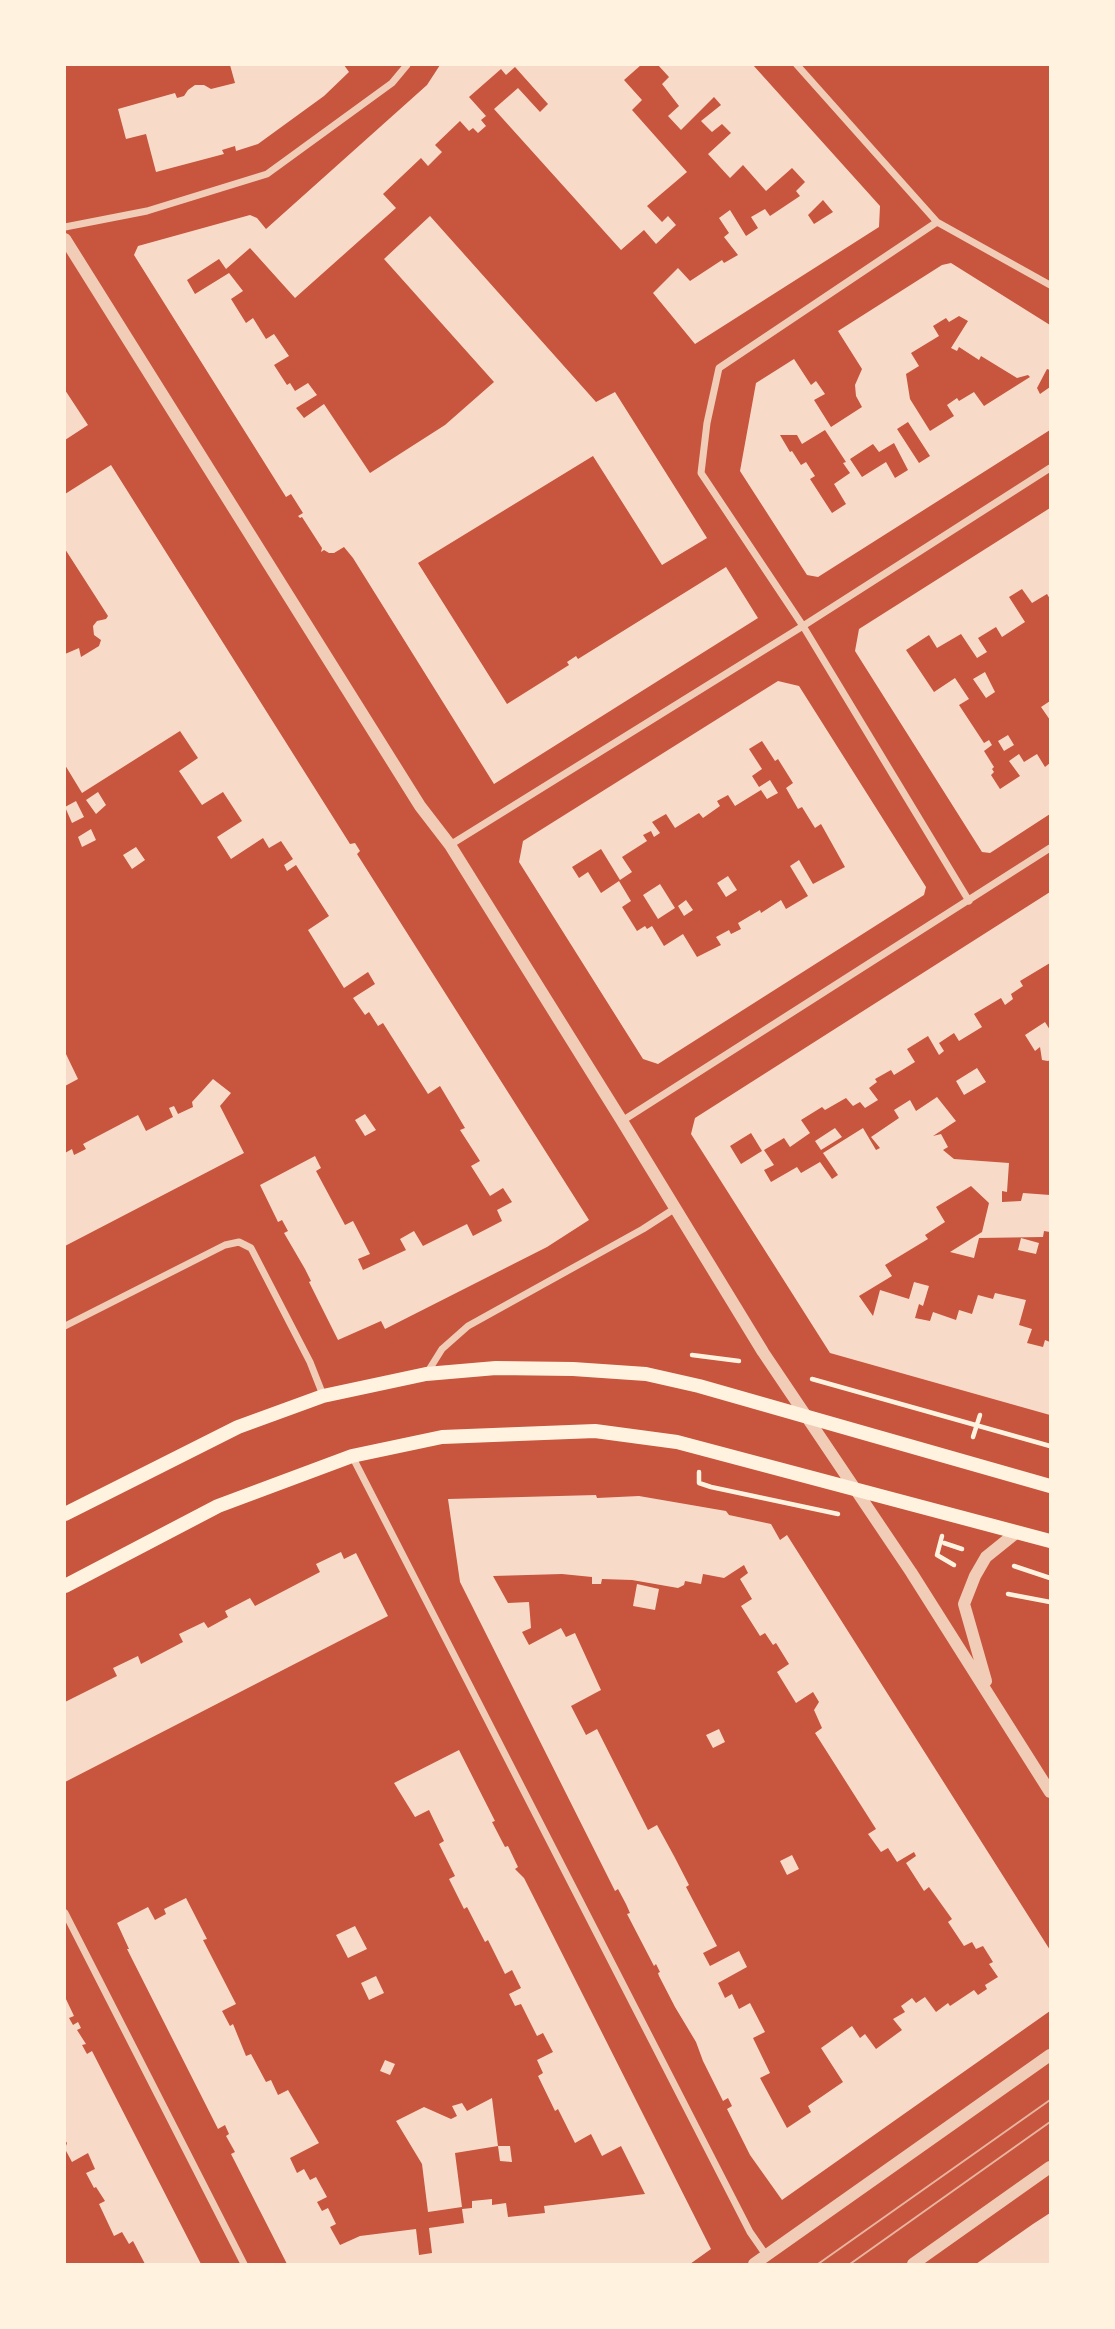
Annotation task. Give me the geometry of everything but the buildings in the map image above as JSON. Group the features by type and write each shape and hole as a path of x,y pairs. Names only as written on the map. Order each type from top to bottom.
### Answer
{"main road":[{"path":"65,1514 238,1427 323,1396 426,1374 496,1368 646,1374 699,1386 1050,1486"},
{"path":"65,1586 218,1506 352,1456 442,1437 595,1431 687,1444 1050,1541"}],"street":[{"path":"65,227 147,211 267,174 392,83 407,65"},
{"path":"797,65 937,222 1050,285"},
{"path":"937,222 719,368 707,423 701,473 803,626 969,901"},
{"path":"65,239 420,806 450,845 775,1370 1050,1792"},
{"path":"450,845 803,626 1050,468"},
{"path":"622,1121 1050,848"},
{"path":"426,1374 442,1349 468,1326 674,1209"},
{"path":"65,1326 225,1245 239,1242 251,1248 310,1362 323,1396"},
{"path":"352,1456 750,2232 766,2255"},
{"path":"989,1695 964,1604 986,1557 1017,1532"},
{"path":"65,1913 244,2264"},
{"path":"754,2264 1050,2055"},
{"path":"913,2264 1050,2167"}],"path":[{"path":"719,1358 775,1370 964,1420 1050,1446"},
{"path":"930,1559 937,1555 944,1531"},
{"path":"937,1555 955,1566"},
{"path":"1008,1594 1050,1602"}],"tram line":[{"path":"818,2264 1050,2100"},
{"path":"850,2264 1050,2122"}]}
